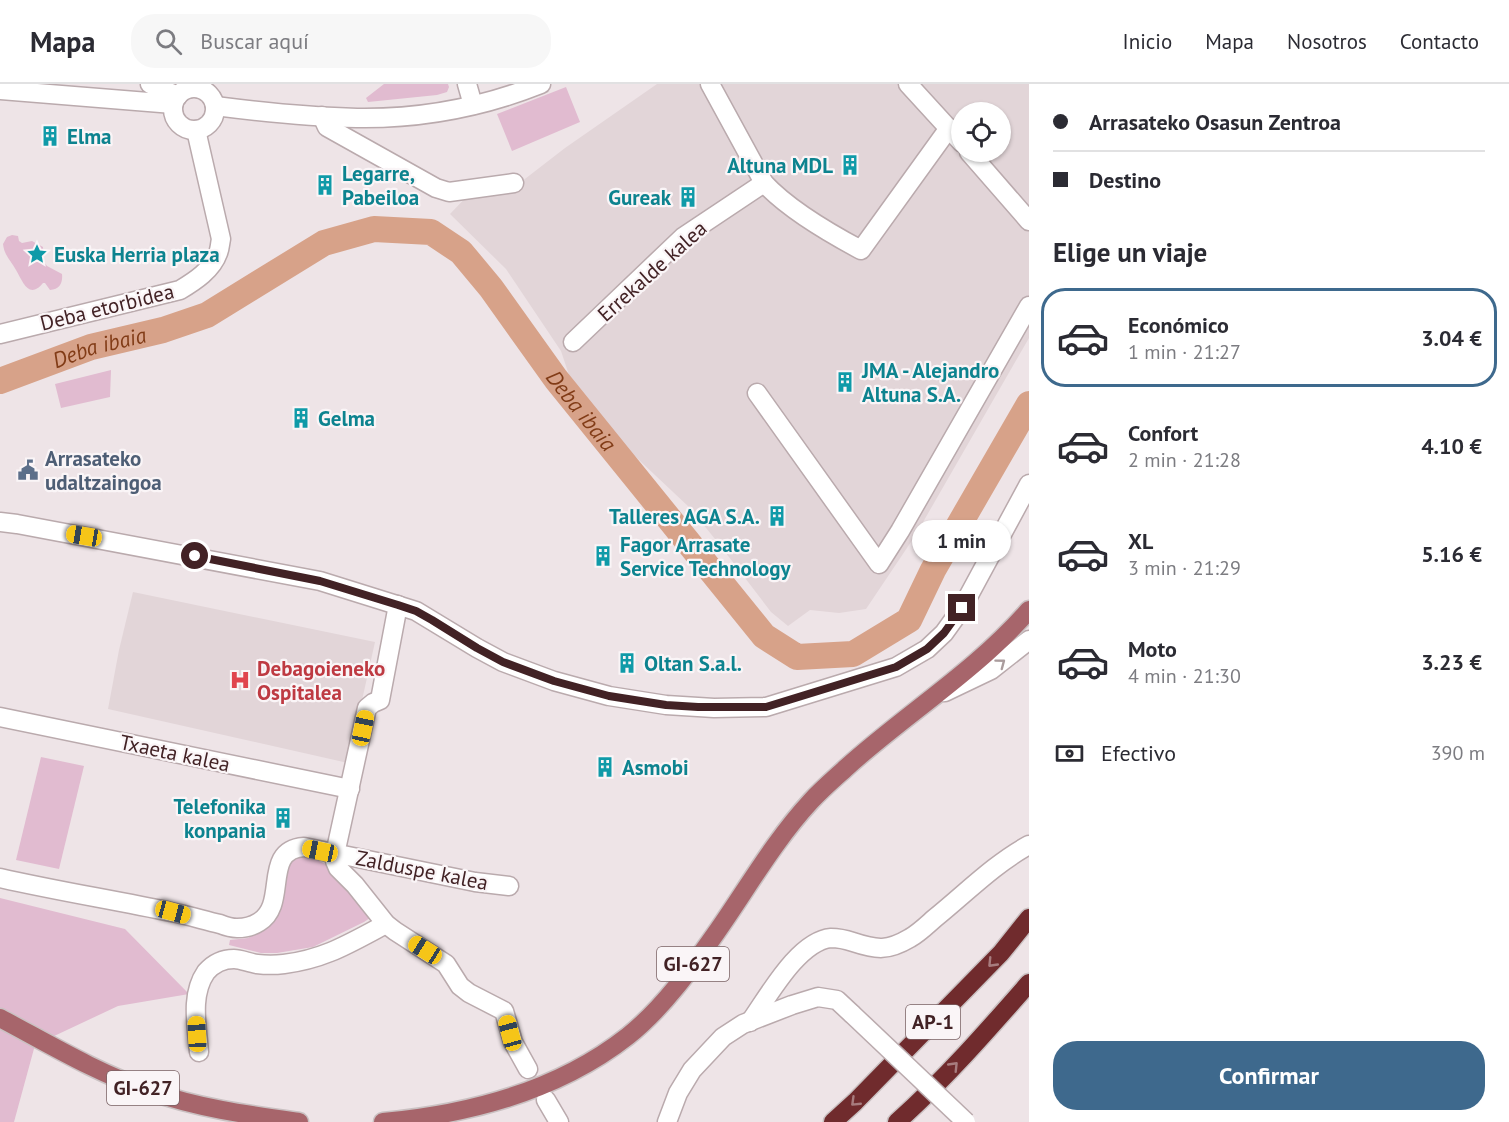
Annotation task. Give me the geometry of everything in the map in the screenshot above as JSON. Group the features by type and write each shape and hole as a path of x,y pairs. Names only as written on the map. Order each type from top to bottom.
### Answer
{"highway":[{"name":"AP-1","path":"833,1122 1001,953 1029,918"},
{"name":"AP-1","path":"897,1122 921,1101 1029,983"}],"main road":[{"name":"GI-627","path":"383,1122 440,1115 482,1106 528,1092 577,1071 628,1036 674,990 790,826 812,800 870,746 996,646 1029,610"},
{"name":"GI-627","path":"0,1018 99,1070 150,1091 203,1106 299,1122"}],"street":[{"path":"150,84 183,93"},
{"path":"467,84 473,105"},
{"path":"215,106 358,118 403,116 473,105 541,84"},
{"path":"710,84 764,183 772,192 827,232 861,250 949,128"},
{"path":"908,84 951,130"},
{"path":"0,90 183,93 198,88 213,100 215,106 213,120 202,129 183,128 174,118 173,111 183,93"},
{"path":"322,116 327,128 436,188 449,192 514,183"},
{"name":"Deba etorbidea","path":"4,330 180,290 209,268 218,254 221,239 196,130"},
{"path":"978,162 1029,221"},
{"name":"Errekalde kalea","path":"573,342 683,237 764,183"},
{"path":"757,393 879,564 1026,316"},
{"path":"0,522 320,581 416,611 503,662 554,681 609,696 666,705 714,708 766,707 896,667 927,649 944,633 962,608 1029,484"},
{"name":"Zalduspe kalea","path":"398,605 380,700 372,703 368,708 335,861 338,868 355,885 386,924 446,964 460,986 469,993 504,1011 513,1042 528,1069"},
{"path":"932,698 992,670 1029,640"},
{"name":"Txaeta kalea","path":"0,717 350,789"},
{"path":"750,1022 790,964 811,945 830,938 846,940 871,948 892,947 912,937 1013,853 1029,845"},
{"path":"0,878 51,890 173,912 236,928 250,926 261,921 270,912 280,864 288,851 304,848 335,854"},
{"name":"Zalduspe kalea","path":"335,854 475,882 509,886"},
{"path":"199,1052 196,1016 197,990 200,981 211,967 221,961 234,959 260,964 283,964 317,958 386,924"},
{"path":"667,1122 678,1094 692,1070 723,1037 743,1024 818,997 837,1000 966,1122"},
{"path":"546,1100 559,1122"}],"shaded area":[{"path":"384,84 448,84 449,87 447,92 437,95 368,102 366,98"},
{"path":"657,84 1029,84 1029,338 915,536 866,609 839,613 810,610 788,626 771,612 690,508 622,444 569,375 561,351 506,269 450,214 475,188 521,182 565,148"},
{"path":"566,87 580,122 512,151 497,114"},
{"path":"18,236 22,243 32,241 43,247 44,262 62,274 58,287 50,290 43,283 38,288 30,290 24,284 8,258 3,244 7,237"},
{"path":"111,370 110,397 61,408 55,384"},
{"name":"Debagoieneko Ospitalea","path":"133,592 375,642 348,763 108,709"},
{"path":"41,757 84,766 59,869 16,860"},
{"path":"301,857 324,863 333,870 351,887 373,916 313,947 277,953 261,953 229,945 230,940 248,938 264,929 286,869 293,861"},
{"path":"0,898 125,929 189,994 118,1006 35,1045 14,1122 0,1122"}],"waterway":[{"name":"Deba ibaia","path":"0,381 91,347 163,330 207,315 324,243 374,229 431,232 461,252 491,288 556,379 764,636 797,657 853,654 909,620 933,570 1029,404"}],"place":[{"name":"Elma","path":"50,136"},
{"name":"Altuna MDL","path":"850,165"},
{"name":"Legarre, Pabeiloa","path":"325,185"},
{"name":"Gureak","path":"688,197"},
{"name":"Euska Herria plaza","path":"37,254"},
{"name":"JMA - Alejandro Altuna S.A.","path":"845,382"},
{"name":"Gelma","path":"301,418"},
{"name":"Arrasateko udaltzaingoa","path":"28,470"},
{"name":"Talleres AGA S.A.","path":"777,516"},
{"name":"Fagor Arrasate Service Technology","path":"603,556"},
{"name":"Oltan S.a.l.","path":"627,663"},
{"name":"Debagoieneko Ospitalea","path":"240,680"},
{"name":"Asmobi","path":"605,767"},
{"name":"Telefonika konpania","path":"283,818"}],"route":[{"path":"195,556 320,581 398,605 416,611 503,662 554,681 609,696 666,705 714,708 766,707 896,667 927,649 944,633 962,608"}]}
